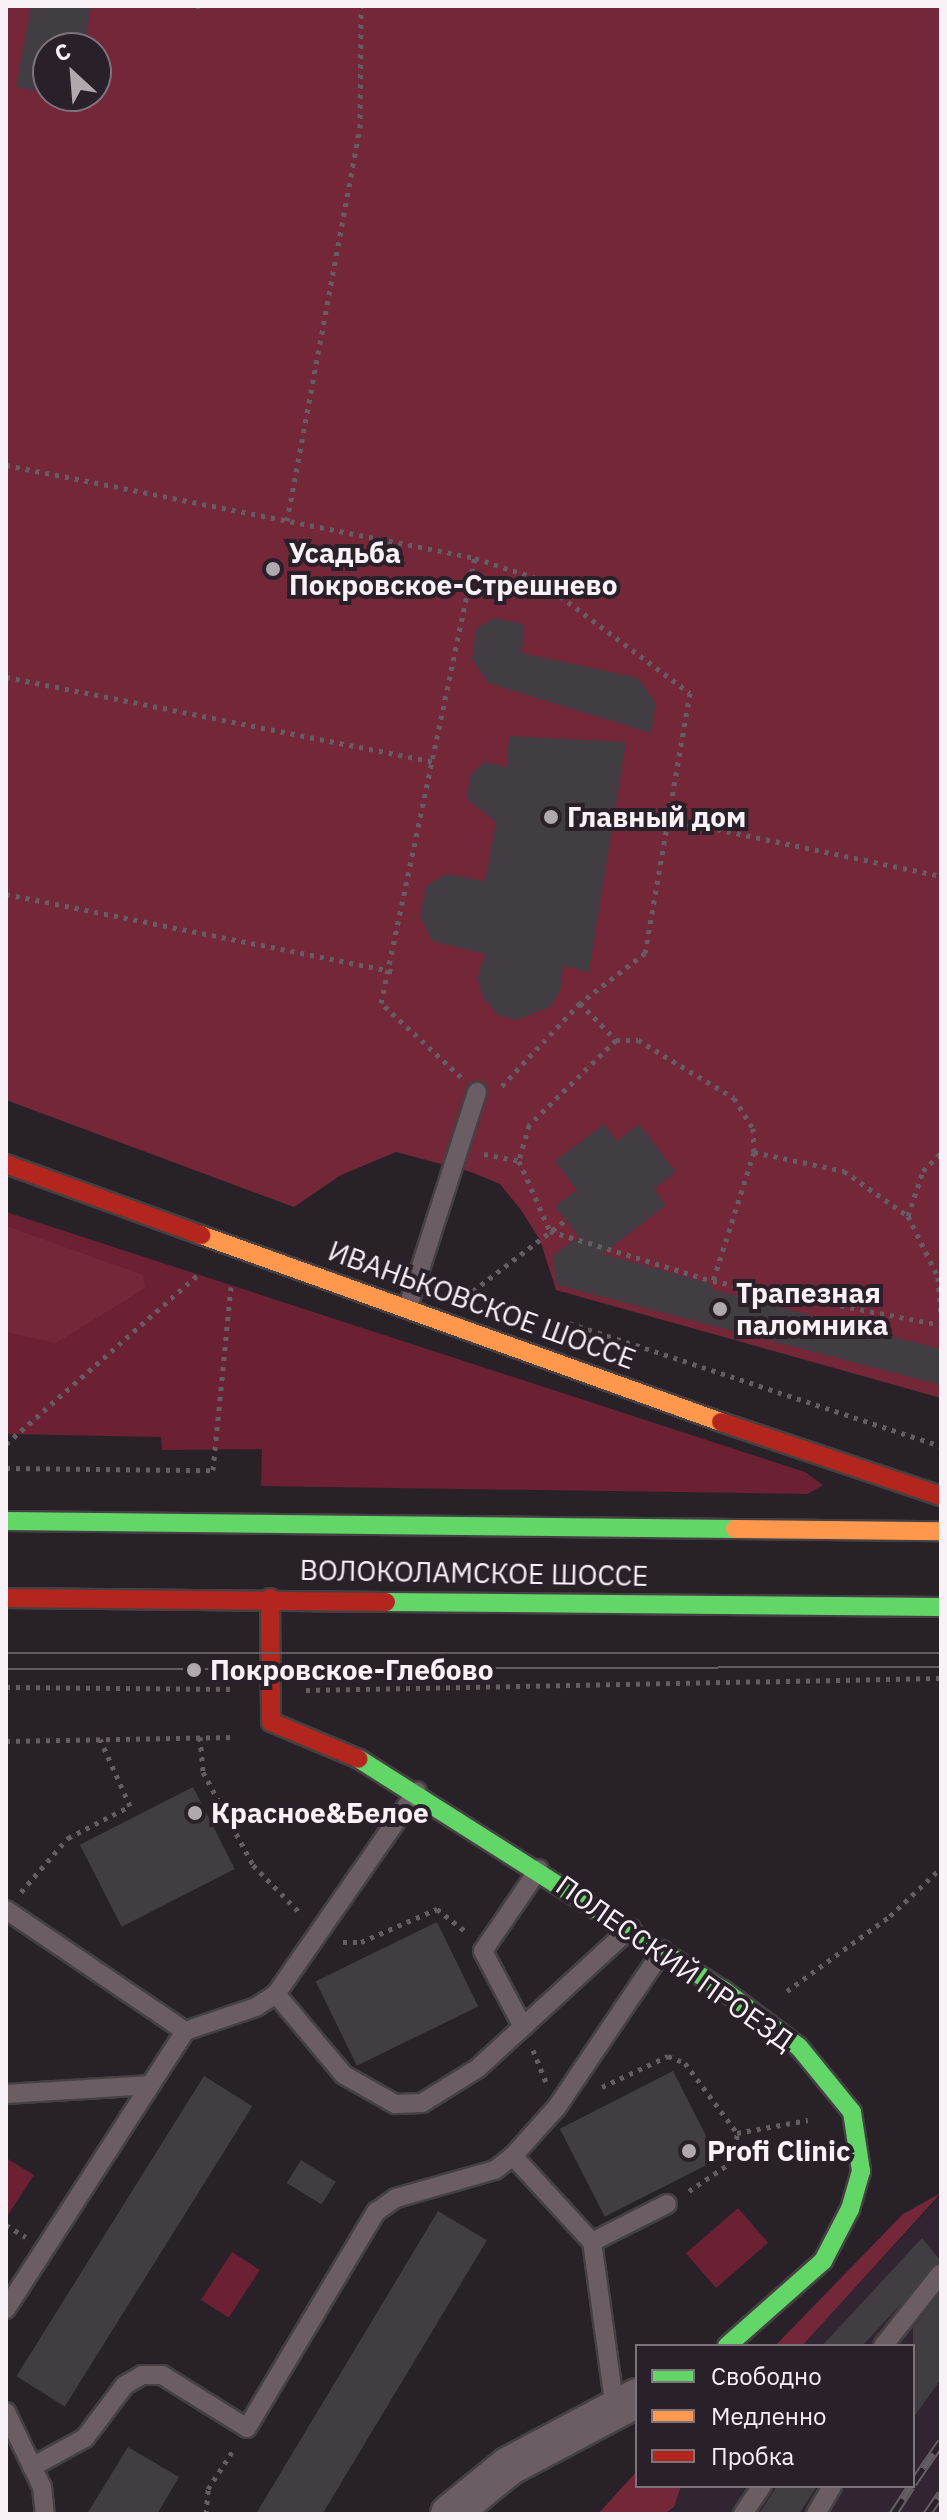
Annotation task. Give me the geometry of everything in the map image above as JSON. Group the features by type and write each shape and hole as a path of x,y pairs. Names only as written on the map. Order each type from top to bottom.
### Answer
{"street":[{"name":"ИВАНЬКОВСКОЕ ШОССЕ","path":"6,1164 773,1441 941,1496"},
{"name":"ВОЛОКОЛАМСКОЕ ШОССЕ","path":"6,1521 941,1531"},
{"name":"ВОЛОКОЛАМСКОЕ ШОССЕ","path":"6,1598 270,1598 941,1607"},
{"name":"ПОЛЕССКИЙ ПРОЕЗД","path":"270,1598 271,1722 310,1734 417,1791 631,1928 759,2015 799,2047 852,2112"},
{"path":"729,2344 823,2261 850,2209 861,2171 852,2112"},
{"path":"450,2514 509,2466 626,2404"}],"lane":[{"path":"408,1307 477,1092"},
{"path":"6,2309 185,2031 256,2007 276,1994 417,1791"},
{"path":"523,2027 483,1951 539,1869"},
{"path":"6,1909 185,2031"},
{"path":"276,1994 344,2075 395,2104 422,2103 478,2068 631,1928"},
{"path":"32,2467 85,2438 125,2385 142,2375 162,2375 247,2428 376,2212 396,2198 495,2170 513,2156 557,2107 663,1950"},
{"path":"6,2094 151,2085"},
{"path":"513,2156 592,2242 626,2404"},
{"path":"592,2242 667,2204"},
{"path":"885,2344 941,2273"},
{"path":"6,2412 42,2487 45,2514"},
{"path":"743,2514 761,2488"},
{"path":"816,2514 831,2488"}],"path":[{"path":"196,6 206,6"},
{"path":"287,521 360,128 361,6"},
{"path":"6,465 475,558 536,578 690,693 645,953 580,1003 503,1087 477,1092 381,1003 392,971 475,558"},
{"path":"6,677 434,762"},
{"path":"668,819 941,876"},
{"path":"6,894 392,971"},
{"path":"580,1003 616,1040"},
{"path":"713,1281 754,1152 753,1128 734,1098 638,1040 616,1040 529,1125 519,1161 550,1231 713,1281 941,1325"},
{"path":"459,1143 519,1161"},
{"path":"754,1152 844,1171 908,1216 938,1277 941,1317"},
{"path":"908,1216 923,1171 941,1153"},
{"path":"473,1291 566,1220"},
{"path":"6,1444 204,1270"},
{"path":"419,1270 488,1296"},
{"path":"6,1468 213,1470 233,1289"},
{"path":"564,1321 941,1446"},
{"path":"309,1690 941,1678"},
{"path":"6,1687 237,1689"},
{"path":"200,1737 203,1772 253,1865 319,1932 335,1942 361,1942 437,1909 483,1951"},
{"path":"6,1741 234,1737"},
{"path":"6,1909 68,1838 130,1806 100,1739"},
{"path":"759,2015 890,1916 941,1868"},
{"path":"523,2027 557,2107 668,2056 685,2063 737,2133 736,2159 727,2168 667,2204"},
{"path":"737,2133 852,2112"},
{"path":"206,2514 208,2489 247,2428"}],"shaded area":[{"path":"6,6 941,6 941,1398 556,1290 540,1240 521,1210 500,1184 471,1172 396,1152 341,1175 294,1207 6,1100"},
{"path":"6,1212 805,1472 823,1485 808,1494 261,1486 262,1449 162,1450 161,1437 6,1434"},
{"path":"6,1226 143,1275 145,1288 56,1343 6,1332"},
{"path":"6,2158 34,2175 6,2218"},
{"path":"941,2193 804,2344 777,2344 903,2214"},
{"path":"941,2195 941,2514 664,2514 674,2507 680,2488 915,2488 915,2344 804,2344"},
{"path":"738,2208 768,2243 716,2288 686,2253"},
{"path":"232,2252 260,2270 229,2318 201,2300"},
{"path":"635,2473 635,2488 680,2488 674,2507 664,2514 598,2514"}],"building":[{"path":"31,6 91,6 87,32 32,32 32,90 16,87"},
{"path":"494,618 524,624 522,653 638,678 656,703 651,733 488,683 472,659 476,629"},
{"name":"Главный дом","path":"509,736 626,742 589,972 563,966 560,991 550,1007 517,1020 498,1015 484,999 477,979 485,954 432,941 420,916 426,887 445,874 485,881 496,822 467,799 470,775 484,762 507,767"},
{"path":"604,1124 617,1141 639,1124 676,1172 654,1189 666,1205 603,1254 712,1284 710,1289 941,1349 941,1385 557,1285 552,1256 579,1237 555,1206 577,1190 555,1161"},
{"path":"193,1787 235,1869 122,1927 80,1845"},
{"path":"437,1922 478,2006 357,2066 316,1981"},
{"path":"673,2071 718,2159 605,2217 560,2129"},
{"path":"204,2076 252,2106 65,2406 16,2376"},
{"path":"301,2160 336,2182 321,2205 287,2183"},
{"path":"438,2211 487,2240 322,2514 256,2514"},
{"path":"922,2238 941,2261 864,2344 824,2344"},
{"path":"941,2292 941,2379 915,2415 915,2344 913,2328"},
{"path":"128,2447 179,2477 157,2514 87,2514"},
{"path":"776,2488 816,2488 799,2514 759,2514"}],"tram line":[{"path":"6,1653 941,1653"},
{"path":"6,1669 941,1667"}],"railway":[{"path":"915,2480 941,2442"},
{"path":"893,2514 910,2488"},
{"path":"927,2514 941,2493"}],"traffic: fast":[{"path":"6,1521 735,1529"},
{"path":"386,1602 941,1607"},
{"path":"359,1759 722,1989 799,2047 852,2112 861,2171 850,2209 823,2261 729,2344"}],"traffic: slow":[{"path":"201,1235 721,1422"},
{"path":"735,1529 941,1531"}],"traffic: jam":[{"path":"6,1164 201,1235"},
{"path":"721,1422 941,1496"},
{"path":"6,1598 386,1602"},
{"path":"270,1598 271,1722 359,1759"}],"place":[{"name":"Усадьба Покровское-Стрешнево","path":"273,569"},
{"name":"Главный дом","path":"551,817"},
{"name":"Трапезная паломника","path":"720,1309"},
{"name":"Покровское-Глебово","path":"194,1670"},
{"name":"Красное&Белое","path":"195,1813"},
{"name":"Profi Clinic","path":"689,2151"}]}
